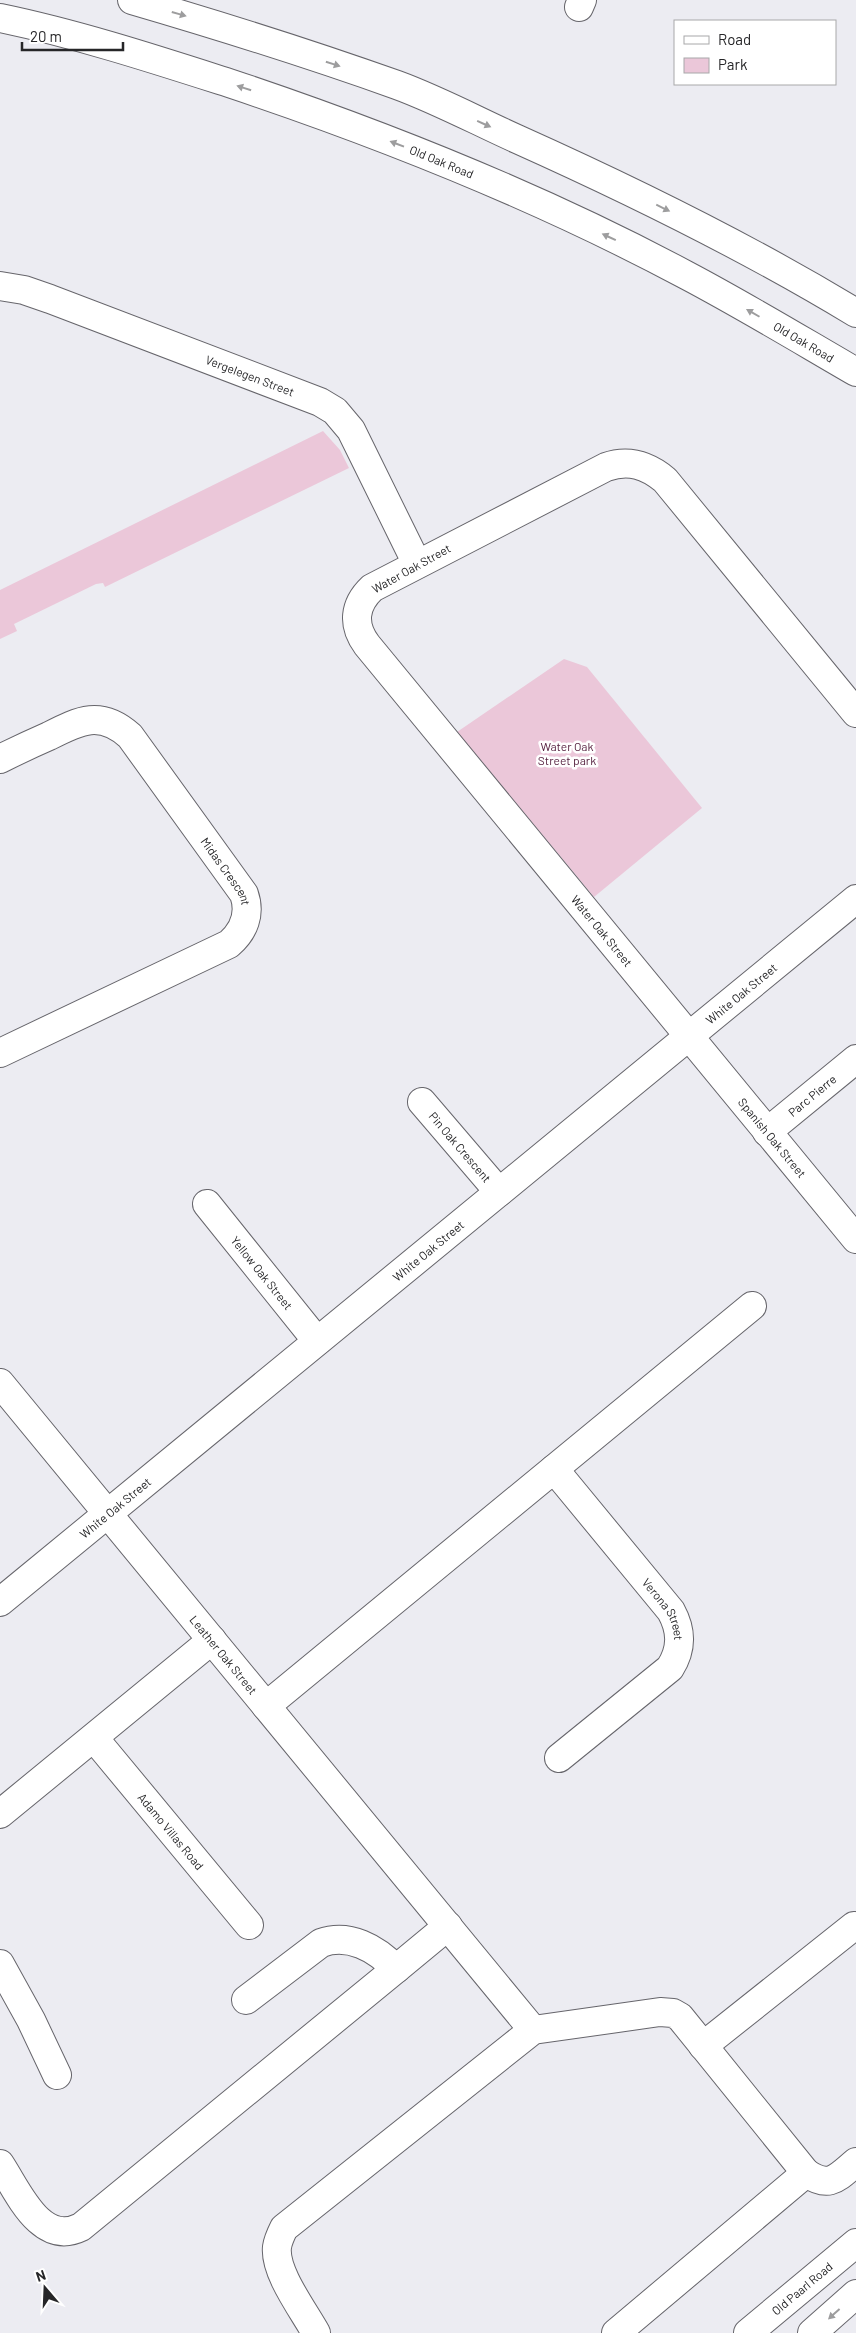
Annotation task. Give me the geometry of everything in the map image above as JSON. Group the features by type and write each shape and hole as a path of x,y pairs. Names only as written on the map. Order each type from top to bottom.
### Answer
{"street":[{"path":"132,0 209,23 399,86 548,152 694,222 811,286 856,314"},
{"name":"Old Oak Road","path":"0,18 40,26 177,66 294,105 424,154 518,194 685,274 856,372"},
{"name":"Vergelegen Street","path":"0,286 24,290 59,303 320,402 335,411 351,430 417,564"},
{"name":"Water Oak Street","path":"689,1036 361,638 356,619 360,601 372,588 606,467 624,462 641,465 654,471 665,480 856,713"},
{"name":"Midas Crescent","path":"0,759 78,722 101,720 121,728 130,736 244,894 247,911 244,928 229,944 0,1053"},
{"name":"White Oak Street","path":"0,1602 856,899"},
{"name":"Spanish Oak Street","path":"689,1036 856,1239"},
{"name":"Parc Pierre","path":"767,1132 856,1059"},
{"name":"Pin Oak Crescent","path":"422,1102 499,1192"},
{"name":"Yellow Oak Street","path":"208,1204 317,1341"},
{"path":"266,1706 752,1306"},
{"name":"Leather Oak Street","path":"0,1383 533,2030"},
{"name":"Verona Street","path":"554,1469 671,1611 680,1632 677,1657 670,1668 559,1758"},
{"path":"0,1814 212,1640"},
{"name":"Adamo Villas Road","path":"94,1738 249,1925"},
{"path":"0,2164 36,2219 45,2227 56,2232 73,2231 81,2227 448,1926"},
{"path":"703,2046 854,1926"},
{"path":"246,2000 321,1943 331,1939 343,1939 365,1946 386,1959 396,1969"},
{"path":"0,1964 32,2020 58,2075"},
{"path":"316,2333 284,2277 278,2260 277,2248 284,2228 533,2030 666,2012 680,2017 806,2173 818,2181 828,2182 834,2180 856,2162"},
{"path":"616,2333 806,2173"},
{"name":"Old Paarl Road","path":"748,2333 856,2243"},
{"path":"812,2333 856,2294"}],"green space":[{"path":"323,431 340,450 349,468 105,587 103,583 96,584 14,624 17,631 0,639 0,590"},
{"name":"Water Oak Street park","path":"564,659 587,667 702,808 594,897 457,732"}]}
